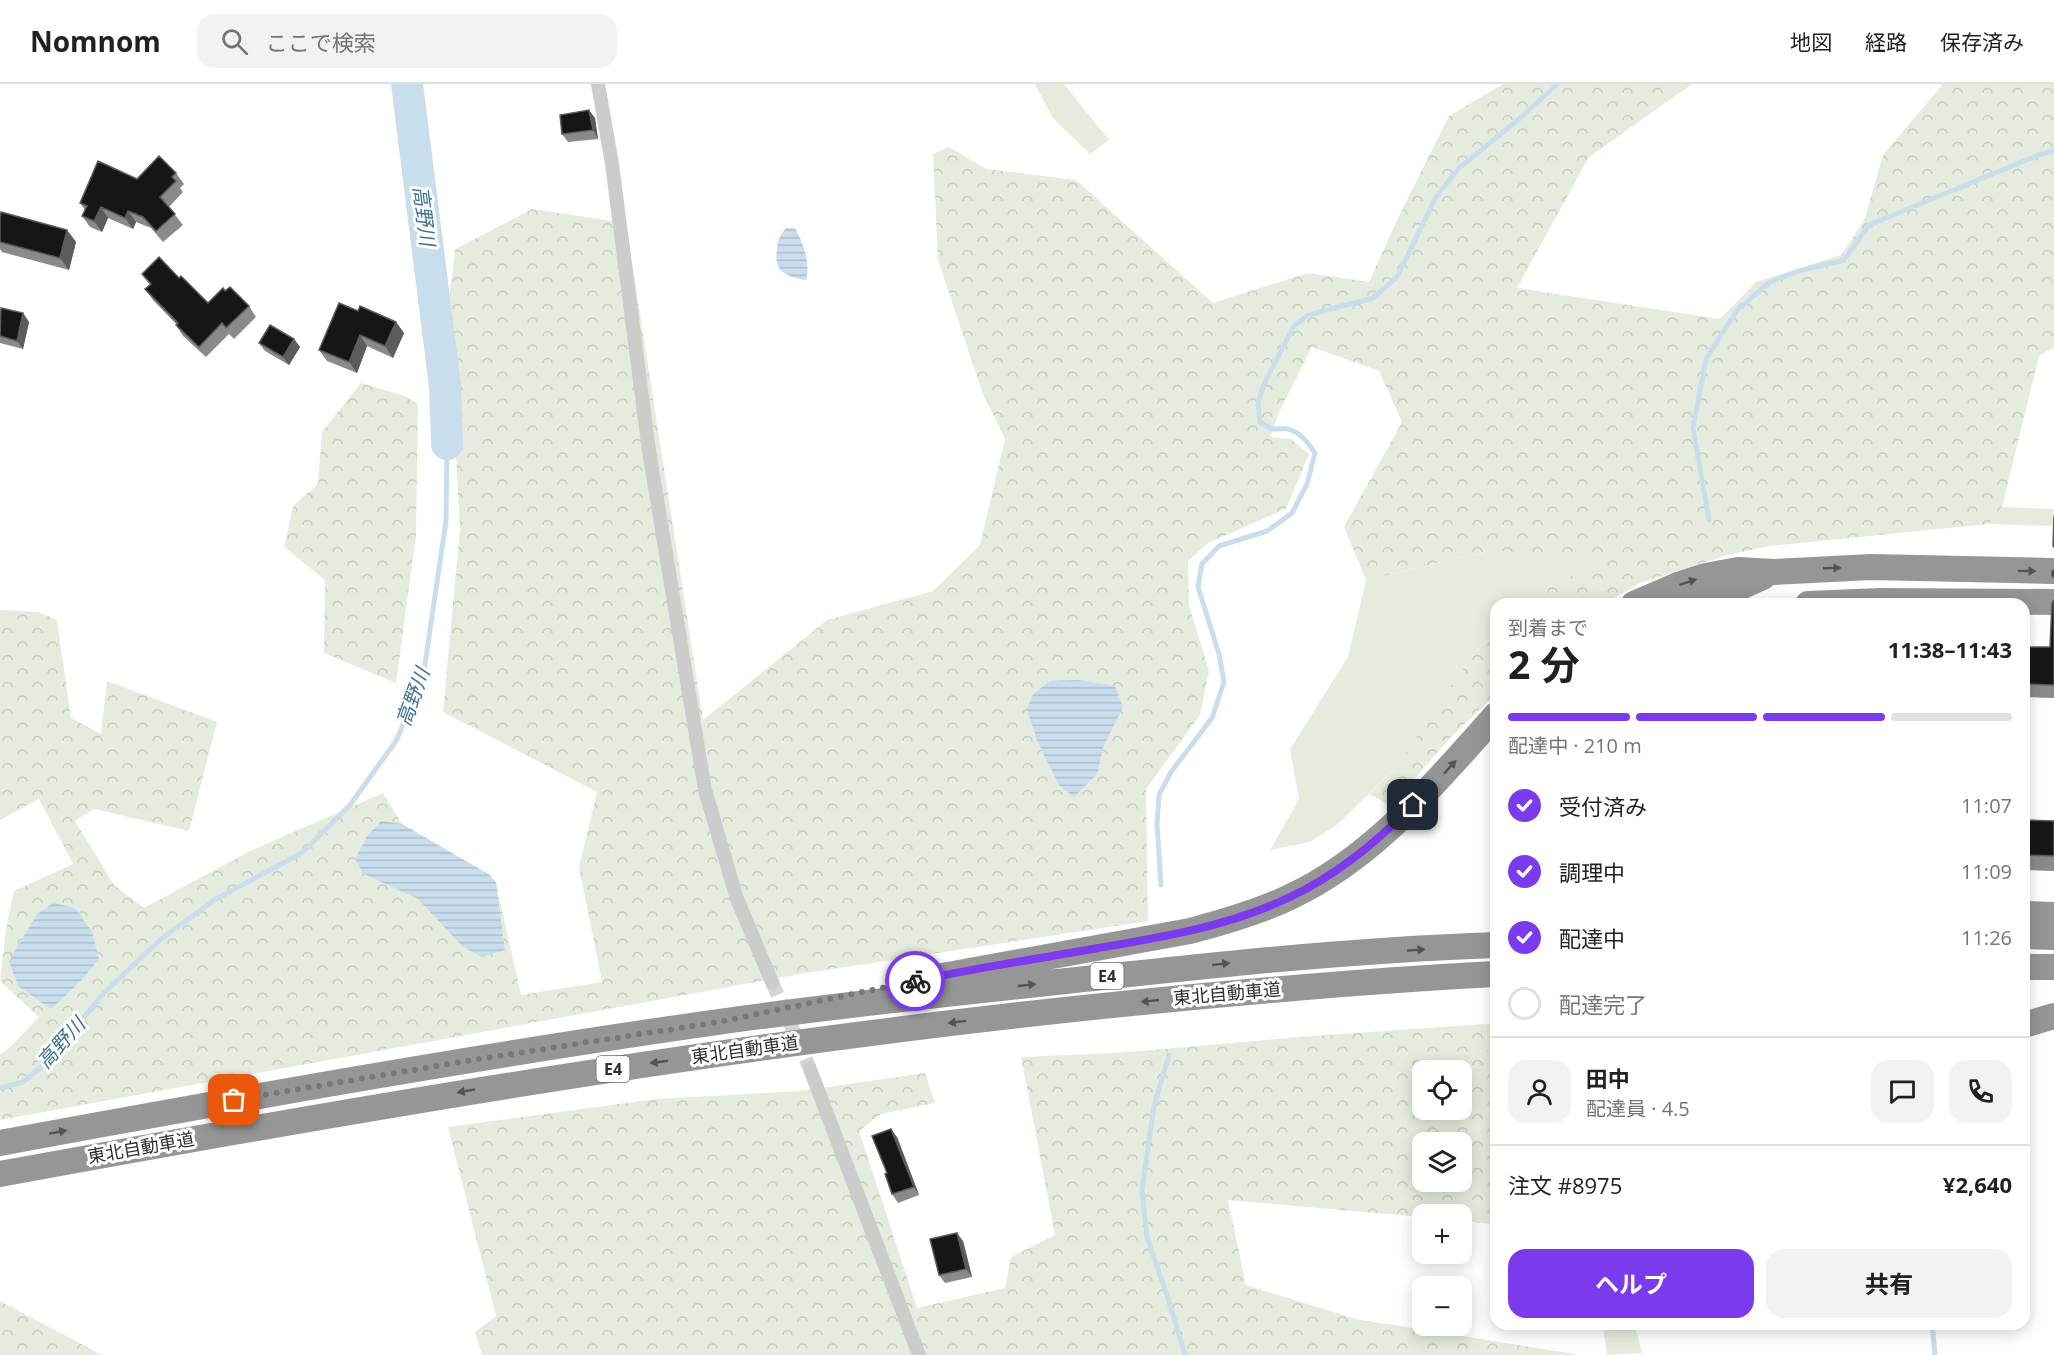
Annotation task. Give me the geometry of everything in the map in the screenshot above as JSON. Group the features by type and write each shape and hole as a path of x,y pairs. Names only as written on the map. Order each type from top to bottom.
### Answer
{"highway":[{"path":"1648,598 1706,576 1738,570 1774,572 1871,567 2054,571"},
{"path":"1707,598 1743,586 1774,572"},
{"path":"2030,602 2054,602"},
{"path":"719,1022 947,975 1190,931 1227,921 1290,897 1348,862 1398,820 1444,774 1490,723"},
{"path":"2030,914 2054,915"},
{"path":"2030,936 2054,937"},
{"name":"東北自動車道","path":"0,1143 279,1092 719,1022 941,994 1226,963 1490,945"},
{"path":"2030,967 2054,967"},
{"name":"東北自動車道","path":"0,1174 462,1092 878,1031 1230,993 1490,974"},
{"path":"1230,993 1490,992"},
{"path":"2030,1023 2054,1016"}],"street":[{"path":"598,84 612,164 649,451 705,790 737,899 772,982"},
{"path":"810,1069 919,1355"}],"green space":[{"path":"1035,84 1064,84 1109,140 1090,154 1052,117"},
{"path":"1503,84 1692,84 1589,157 1517,288 1720,319 1756,282 1841,255 1864,221 1883,155 1943,84 2054,84 2054,347 2039,356 2002,507 1988,524 1770,546 1728,555 1640,583 1614,598 1534,598 1603,559 1492,550 1366,580 1344,527 1402,422 1379,371 1312,347 1280,410 1270,437 1291,439 1309,454 1286,509 1208,543 1188,561 1189,605 1209,671 1200,715 1146,789 1148,921 800,974 0,1120 0,1054 7,1050 39,1017 0,981 6,929 14,891 73,864 39,799 0,820 0,610 38,612 57,620 71,718 101,734 107,681 217,722 189,831 94,809 75,821 114,885 144,908 250,851 383,793 402,824 490,875 496,883 521,995 602,982 579,867 597,792 443,712 460,529 448,309 455,249 532,209 626,223 703,720 827,620 933,591 980,545 1005,439 982,392 938,260 933,154 949,147 986,169 1076,180 1213,303 1308,273 1369,282 1449,116"},
{"path":"361,383 405,396 418,404 416,536 396,683 324,653 325,580 284,547 293,506 318,484 322,432"},
{"path":"2002,507 2054,509 2054,526 1988,524"},
{"path":"1497,549 1604,559 1534,598 1490,598 1490,638 1474,653 1395,768 1338,824 1310,842 1270,850 1299,799 1290,749 1348,657 1366,580"},
{"path":"1490,638 1490,700 1449,739 1391,806 1369,794 1395,768 1474,653"},
{"path":"1485,1024 1490,1025 1490,1070"},
{"path":"1485,1024 1490,1070 1490,1224 1472,1222 1472,1204 1412,1204 1412,1216 1228,1200 1246,1285 1356,1319 1412,1328 1412,1336 1462,1336 1581,1355 482,1355 475,1332 496,1316 448,1127 656,1099 801,1091 925,1073 935,1103 881,1114 859,1131 917,1308 1005,1288 1011,1257 1055,1235 1021,1057 1117,1053"},
{"path":"0,1301 102,1355 0,1355"},
{"path":"1604,1330 1636,1330 1642,1353 1607,1355"}],"water":[{"path":"786,228 795,228 801,240 808,268 806,280 788,275 777,264 778,241"},
{"path":"1078,680 1115,686 1123,707 1104,745 1097,774 1074,797 1059,785 1038,743 1027,709 1033,694 1050,681"},
{"path":"381,821 402,824 490,875 496,883 505,950 482,957 463,947 418,899 362,873 356,858 367,836"},
{"path":"53,903 75,908 92,932 99,959 78,984 51,1009 18,986 9,961 37,914"}],"building":[{"path":"589,110 593,130 562,134 560,115"},
{"path":"159,156 176,173 172,177 176,181 160,197 175,214 156,231 143,217 128,211 125,218 101,207 94,221 82,216 87,206 80,203 98,161 137,179"},
{"path":"1,212 67,230 60,258 0,242"},
{"path":"159,257 208,303 223,288 225,291 230,287 249,306 226,328 222,323 199,347 176,325 178,323 145,289 151,284 142,274"},
{"path":"339,303 358,311 360,306 396,322 385,346 360,335 349,362 319,350"},
{"path":"1,308 23,313 17,341 0,336"},
{"path":"270,325 294,339 283,357 259,343"},
{"path":"2054,600 2054,685 2030,684 2030,647 2050,647"},
{"path":"2030,820 2054,821 2054,856 2030,855"},
{"path":"891,1129 914,1187 892,1194 885,1174 887,1173 872,1136"},
{"path":"957,1233 966,1269 939,1275 930,1239"}],"waterway":[{"name":"高野川","path":"407,84 445,386 447,444"},
{"path":"1161,885 1157,824 1159,795 1171,772 1212,718 1224,682 1219,654 1198,587 1202,564 1219,546 1267,531 1292,513 1307,484 1315,453 1299,434 1287,429 1270,428 1260,422 1258,403 1264,384 1294,326 1308,315 1373,298 1397,277 1436,197 1458,169 1525,114 1557,84"},
{"path":"1709,520 1693,428 1706,359 1738,309 1770,282 1799,271 1844,260 1869,225 2041,154 2054,151"},
{"name":"高野川","path":"0,1088 23,1082 45,1064 104,993 161,939 216,899 302,853 350,805 396,741 423,678 446,521 447,444"},
{"path":"1169,1055 1154,1106 1142,1190 1147,1237 1185,1355"},
{"path":"1933,1330 1935,1355"}],"tunnel":[{"path":"772,982 810,1069"}],"way so far":[{"path":"234,1100 719,1022 915,981"}],"route":[{"path":"915,981 1138,942 1227,921 1290,897 1322,879 1372,844 1413,805"}]}
